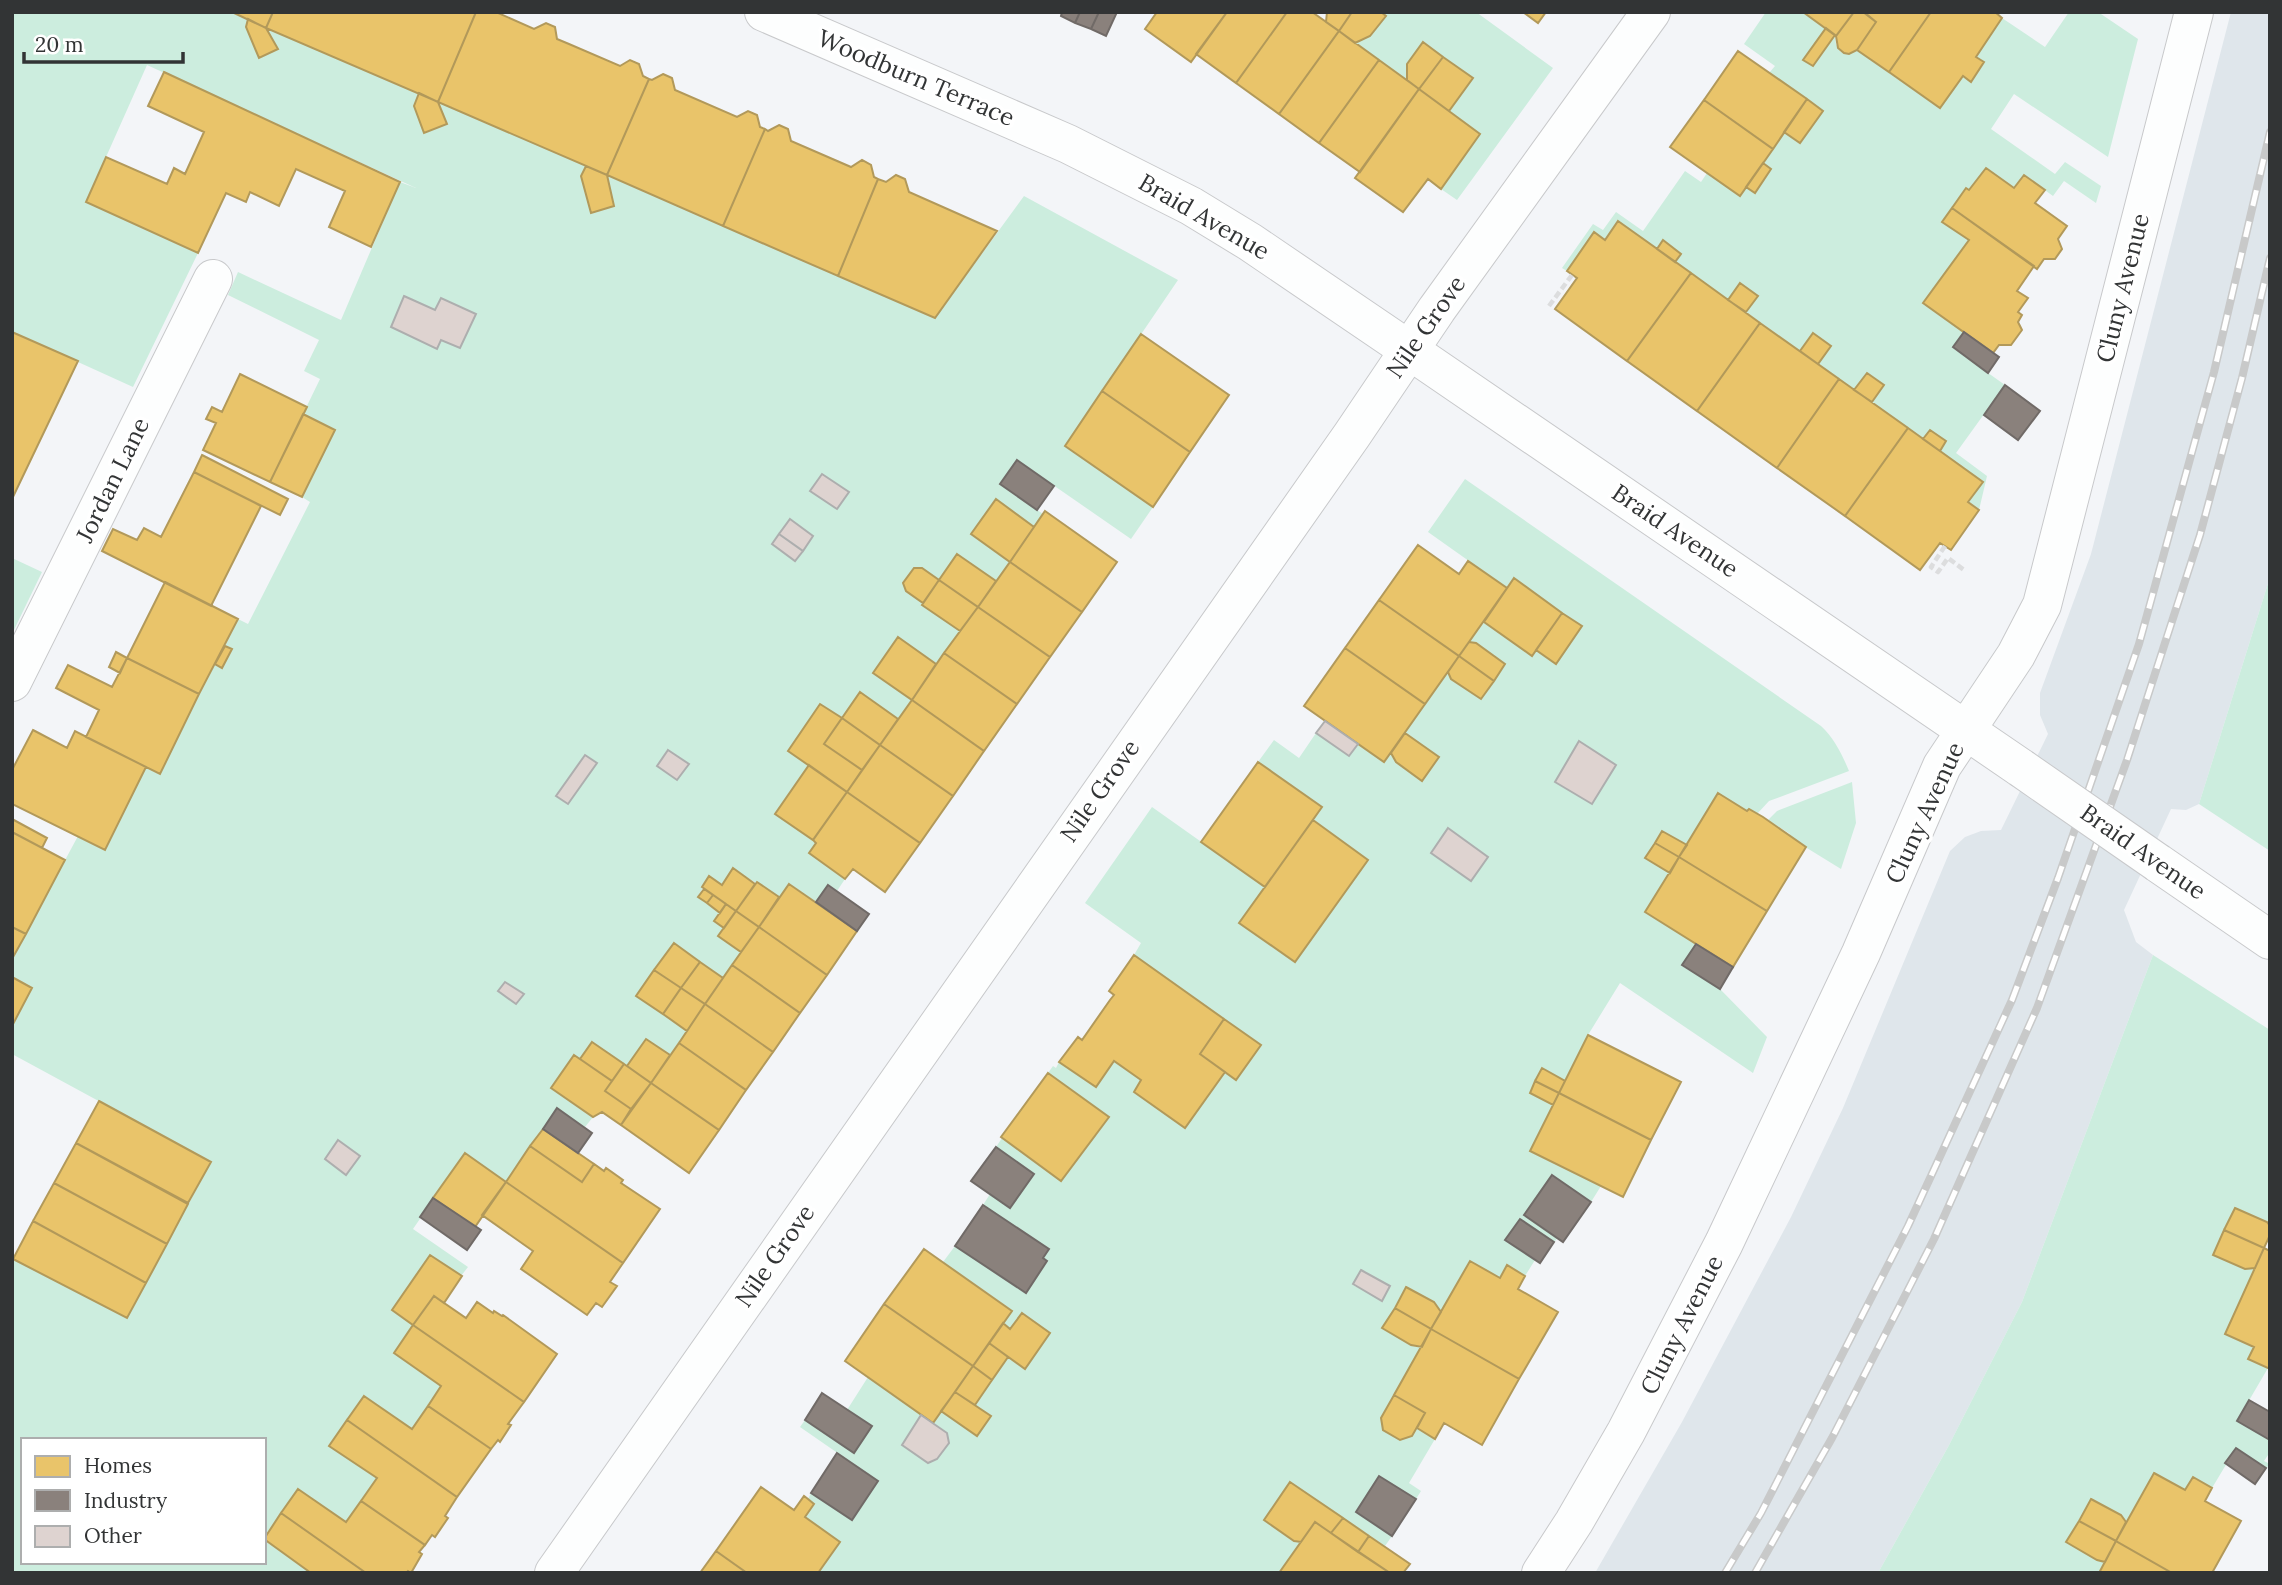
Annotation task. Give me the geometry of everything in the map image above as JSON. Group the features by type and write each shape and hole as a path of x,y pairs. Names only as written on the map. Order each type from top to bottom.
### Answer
{"street":[{"name":"Woodburn Terrace","path":"764,12 1068,144"},
{"name":"Nile Grove","path":"554,1573 1352,435 1409,349 1651,12"},
{"name":"Cluny Avenue","path":"1541,1573 1626,1432 1718,1256 1861,953 1942,766 2016,655 2042,605 2187,16"},
{"name":"Braid Avenue","path":"1068,144 1191,206 1250,242 2270,940"},
{"name":"Jordan Lane","path":"12,682 213,279"}],"path":[{"path":"1549,306 1572,275"},
{"path":"1945,546 1931,567 1938,572 1948,558 1964,570"}],"shaded area":[{"path":"2231,12 2270,12 2270,577 2199,804 2186,810 2171,809 2124,910 2136,942 2153,955 2022,1302 1948,1447 1878,1573 1595,1573 1682,1422 1791,1217 1843,1108 1950,851 1965,837 1981,831 2001,830 2048,734 2040,715 2040,693 2091,554"}],"green space":[{"path":"12,12 232,12 248,19 246,27 259,58 277,49 266,28 419,93 414,106 425,133 447,124 438,102 586,166 581,177 591,213 614,206 607,175 935,318 1024,196 1178,280 1065,446 1153,507 1131,539 1017,460 1001,484 1043,514 1034,527 995,500 971,534 1010,562 996,581 957,554 939,580 922,568 903,583 906,591 960,631 936,664 898,637 874,673 912,700 898,719 860,692 842,718 820,705 788,750 809,765 775,814 816,843 810,853 845,879 837,891 828,886 816,902 790,884 779,897 733,869 722,885 709,876 698,897 720,913 714,921 724,928 719,937 741,952 723,978 674,944 637,996 687,1031 670,1055 646,1039 627,1066 592,1042 580,1059 574,1055 551,1088 593,1117 585,1127 557,1108 506,1182 465,1153 413,1229 468,1267 461,1276 430,1255 392,1310 413,1325 394,1353 441,1386 412,1429 364,1396 330,1446 377,1478 346,1522 298,1489 266,1535 266,1438 21,1438 21,1564 266,1564 266,1540 311,1573 12,1573 12,1259 127,1318 211,1162 12,1054 12,1026 32,988 12,977 12,959 78,836 105,850 146,767 160,773 215,664 222,668 231,649 225,646 238,619 248,624 310,502 302,497 335,430 303,414 320,379 304,371 319,340 228,295 238,272 341,320 400,182 416,188 147,65 86,202 198,253 133,387 12,332","holes":["822,474 849,492 811,491","790,519 813,536 796,560 772,544","667,750 688,764 677,780 657,766","585,755 596,763 567,804 556,796","338,1140 346,1175 325,1159"]},
{"path":"1381,12 1476,12 1553,68 1457,200 1441,189 1480,134 1449,111 1472,78 1423,43 1407,80 1355,43 1370,36 1385,16"},
{"path":"1766,12 1803,12 1826,28 1804,59 1812,66 1835,35 1841,52 1849,54 1857,50 1939,108 1963,76 1972,81 1984,62 1976,57 2002,18 2045,47 2069,12 2098,12 2138,39 2108,157 2014,94 1991,129 2055,174 2065,162 2101,186 2096,203 2064,181 2053,196 2024,175 2014,188 1969,190 1943,222 1969,240 1924,303 1964,332 1953,348 2005,385 1956,453 1987,476 1979,510 1968,502 1983,482 1940,451 1930,430 1923,439 1872,402 1884,385 1867,373 1854,390 1818,364 1831,346 1813,333 1800,351 1746,312 1757,296 1740,283 1728,300 1675,262 1681,254 1663,241 1657,249 1618,221 1605,240 1594,232 1567,271 1562,268 1593,224 1603,230 1616,212 1643,231 1685,171 1701,182 1707,173 1755,192 1771,169 1763,163 1784,132 1800,143 1823,111 1769,73 1775,66 1744,44"},
{"path":"1465,479 1821,726 1837,747 1849,771 1769,801 1757,814 1749,809 1687,845 1662,831 1655,843 1670,873 1645,912 1696,944 1682,966 1720,989 1767,1037 1753,1073 1620,983 1588,1035 1565,1081 1542,1069 1530,1093 1553,1105 1531,1151 1601,1186 1591,1202 1554,1242 1520,1219 1505,1239 1535,1260 1525,1276 1507,1265 1500,1278 1441,1312 1434,1302 1406,1287 1383,1329 1411,1345 1422,1347 1381,1418 1383,1430 1400,1440 1412,1436 1417,1428 1435,1439 1409,1483 1421,1491 1416,1499 1379,1476 1356,1511 1392,1536 1385,1546 1290,1482 1264,1520 1294,1541 1301,1542 1279,1573 818,1573 805,1517 814,1504 808,1499 811,1493 852,1520 878,1481 800,1427 805,1420 854,1452 871,1426 847,1410 868,1377 921,1415 902,1444 927,1463 937,1459 949,1443 947,1433 933,1423 941,1411 977,1436 990,1417 975,1405 1008,1357 1025,1369 1050,1333 1022,1313 1010,1329 1003,1323 1012,1310 943,1262 955,1246 1025,1293 1047,1262 1043,1258 1049,1249 983,1205 990,1194 1010,1208 1034,1174 996,1147 1002,1138 1061,1181 1109,1118 1048,1073 1053,1066 1056,1068 1059,1062 1096,1087 1114,1061 1141,1080 1134,1092 1185,1128 1225,1072 1236,1080 1260,1045 1134,955 1141,943 1085,903 1152,807 1265,887 1240,923 1295,962 1368,860 1313,820 1322,807 1258,762 1274,740 1299,758 1316,733 1349,756 1358,744 1384,762 1391,753 1396,762 1422,781 1439,757 1405,733 1448,672 1451,679 1505,664 1476,643 1469,642 1484,622 1532,656 1536,650 1555,663 1582,627 1514,579 1507,588 1428,532","holes":["1579,742 1616,765 1592,804 1555,781","1448,828 1488,857 1471,881 1431,853","1361,1271 1382,1300 1353,1285"]},
{"path":"12,558 42,572 12,634"},
{"path":"2270,577 2270,851 2199,804"},
{"path":"1852,782 1856,823 1841,869 1789,837 1790,834 1768,820 1777,811"},
{"path":"2153,955 2270,1030 2270,1226 2235,1208 2214,1255 2245,1269 2255,1268 2225,1334 2254,1347 2249,1359 2268,1368 2237,1421 2270,1440 2270,1452 2264,1461 2270,1464 2266,1468 2236,1448 2212,1488 2193,1477 2185,1490 2154,1473 2126,1522 2121,1515 2091,1499 2066,1542 2105,1562 2099,1573 1878,1573 1948,1447 2022,1302"}],"building: Homes":[{"path":"232,12 273,12 266,28"},
{"path":"273,12 476,12 438,102 266,28"},
{"path":"476,12 496,12 534,29 546,23 555,27 557,39 620,66 630,60 639,64 643,76 649,79 607,175 438,102"},
{"path":"1157,12 1227,12 1191,62 1145,29"},
{"path":"1227,12 1287,12 1236,83 1196,54"},
{"path":"1287,12 1312,12 1339,31 1279,114 1236,83"},
{"path":"1327,12 1352,12 1339,31 1326,22"},
{"path":"1352,12 1381,12 1386,16 1370,36 1355,43 1339,31"},
{"path":"1523,12 1546,12 1538,23"},
{"path":"1803,12 1854,12 1836,36"},
{"path":"1854,12 1863,12 1876,22 1857,50 1849,54 1838,48 1836,36"},
{"path":"1864,12 1931,12 1889,72 1857,50 1876,22"},
{"path":"1931,12 1995,12 2002,18 1976,57 1984,62 1971,82 1963,76 1940,108 1889,72"},
{"path":"248,19 266,28 278,49 259,58 246,27"},
{"path":"1826,28 1835,35 1813,66 1803,60"},
{"path":"1339,31 1379,60 1319,143 1279,114"},
{"path":"1423,42 1443,57 1419,89 1407,80 1407,64"},
{"path":"1738,51 1807,99 1773,149 1704,100"},
{"path":"1443,57 1473,78 1449,111 1419,89"},
{"path":"1379,60 1419,89 1360,172 1319,143"},
{"path":"164,72 400,182 371,247 329,227 345,191 296,169 279,206 250,192 246,202 226,193 198,253 86,202 106,157 167,184 174,168 185,174 204,132 148,106"},
{"path":"663,74 672,78 675,90 737,117 748,111 757,115 760,127 765,129 723,226 607,175 649,79"},
{"path":"1419,89 1480,134 1441,189 1428,179 1403,212 1355,178"},
{"path":"419,93 438,102 447,124 424,133 414,106"},
{"path":"1807,99 1823,111 1800,143 1784,132"},
{"path":"1704,100 1773,149 1740,196 1670,147"},
{"path":"779,125 788,129 791,141 851,167 862,160 871,165 874,177 878,179 838,276 723,226 765,129 768,131"},
{"path":"1763,163 1771,169 1755,193 1746,187"},
{"path":"586,166 607,175 614,206 591,213 581,176"},
{"path":"1986,168 2014,188 2024,175 2045,190 2035,203 2067,226 2058,239 2062,249 2055,259 2044,259 2037,269 1952,208 1966,188 1969,190"},
{"path":"896,175 905,179 909,192 997,231 935,318 838,276 878,179 886,182"},
{"path":"1952,208 2034,266 2017,291 2028,298 2018,312 2022,315 2018,322 2022,330 2011,345 1999,345 1993,353 1923,303 1969,240 1942,222"},
{"path":"1618,221 1691,273 1627,361 1555,309 1577,278 1567,271 1594,232 1605,240"},
{"path":"1663,240 1681,254 1675,262 1657,249"},
{"path":"1691,273 1760,323 1697,411 1627,361"},
{"path":"1740,283 1758,296 1746,312 1728,300"},
{"path":"1760,323 1839,379 1777,468 1697,411"},
{"path":"12,332 78,361 12,499"},
{"path":"1813,333 1831,346 1818,364 1800,351"},
{"path":"1141,334 1229,395 1190,452 1102,391"},
{"path":"1867,373 1884,385 1872,402 1854,390"},
{"path":"240,374 307,407 270,482 203,450 216,423 206,419 212,407 222,412"},
{"path":"1839,379 1908,428 1845,516 1777,468"},
{"path":"1102,391 1190,452 1153,507 1065,446"},
{"path":"303,414 335,430 302,497 270,482"},
{"path":"1908,428 1983,482 1968,502 1979,510 1951,550 1940,543 1920,570 1845,516"},
{"path":"1930,430 1946,441 1940,451 1923,439"},
{"path":"202,455 288,499 280,515 194,472"},
{"path":"194,472 261,506 211,606 102,551 113,529 137,540 144,528 161,537"},
{"path":"996,499 1034,527 1010,562 971,534"},
{"path":"1045,511 1117,562 1082,612 1010,562"},
{"path":"1418,545 1459,574 1468,561 1507,588 1459,656 1379,600"},
{"path":"957,554 996,581 978,607 939,580"},
{"path":"1010,562 1082,612 1050,657 978,607"},
{"path":"914,568 922,568 939,580 923,603 906,591 903,583"},
{"path":"1514,578 1562,613 1532,656 1484,622"},
{"path":"939,580 978,607 960,631 922,605"},
{"path":"165,582 238,619 199,694 127,658"},
{"path":"1379,600 1459,656 1425,704 1345,648"},
{"path":"978,607 1050,657 1017,704 944,653"},
{"path":"1562,613 1582,626 1556,664 1536,650"},
{"path":"898,637 936,664 912,700 873,673"},
{"path":"1469,642 1476,643 1505,664 1494,681 1459,656"},
{"path":"225,646 232,649 222,668 215,664"},
{"path":"1345,648 1425,704 1384,762 1304,706"},
{"path":"116,652 127,658 120,673 109,667"},
{"path":"944,653 1017,704 984,751 912,700"},
{"path":"1459,656 1494,681 1481,699 1451,679 1448,672"},
{"path":"127,658 199,694 160,774 86,737 99,710 56,688 68,665 112,687"},
{"path":"860,692 898,719 880,745 842,718"},
{"path":"912,700 984,751 953,796 880,745"},
{"path":"820,704 842,718 824,744 862,770 847,792 788,751"},
{"path":"842,718 880,745 862,770 824,744"},
{"path":"33,730 67,748 75,731 146,767 105,850 12,804 12,770"},
{"path":"1405,733 1439,757 1422,781 1396,762 1391,753"},
{"path":"880,745 953,796 920,843 847,792"},
{"path":"1258,762 1322,807 1265,887 1201,842"},
{"path":"809,765 847,792 813,840 775,814"},
{"path":"847,792 920,843 885,892 853,869 845,879 809,853 816,843 813,840"},
{"path":"1718,793 1747,811 1749,809 1763,817 1806,847 1767,911 1679,857"},
{"path":"12,819 47,838 42,848 12,832"},
{"path":"1313,820 1368,860 1295,962 1239,923"},
{"path":"1662,831 1687,845 1679,857 1655,843"},
{"path":"12,832 65,860 26,934 12,927"},
{"path":"1655,843 1679,857 1670,873 1645,858"},
{"path":"1679,857 1767,911 1733,967 1645,912"},
{"path":"733,868 755,884 736,911 702,887 709,876 722,885"},
{"path":"757,882 779,897 759,927 736,911"},
{"path":"789,884 857,931 827,975 759,927"},
{"path":"704,889 713,895 707,903 698,897"},
{"path":"713,895 726,904 720,913 707,903"},
{"path":"726,904 736,911 724,928 714,921"},
{"path":"736,911 759,927 741,952 718,936"},
{"path":"12,927 26,934 12,959"},
{"path":"759,927 827,975 800,1013 732,965"},
{"path":"674,943 700,962 681,988 654,970"},
{"path":"1134,955 1224,1019 1200,1054 1225,1072 1185,1128 1134,1092 1141,1080 1114,1061 1096,1087 1059,1062 1078,1037 1082,1040 1114,995 1109,991"},
{"path":"700,962 723,978 705,1004 681,988"},
{"path":"732,965 800,1013 773,1052 705,1004"},
{"path":"654,970 681,988 663,1014 636,996"},
{"path":"12,977 32,988 12,1026"},
{"path":"681,988 705,1004 687,1031 663,1014"},
{"path":"705,1004 773,1052 746,1090 679,1043"},
{"path":"1224,1019 1261,1045 1236,1080 1200,1054"},
{"path":"1588,1035 1681,1082 1651,1140 1559,1093"},
{"path":"646,1039 670,1055 651,1083 627,1066"},
{"path":"592,1042 624,1064 612,1081 580,1059"},
{"path":"679,1043 746,1090 719,1130 651,1083"},
{"path":"574,1055 612,1081 605,1091 631,1109 621,1125 602,1112 593,1117 551,1088"},
{"path":"624,1064 651,1083 631,1109 605,1091"},
{"path":"1542,1068 1565,1081 1559,1093 1535,1081"},
{"path":"1048,1073 1109,1117 1061,1181 1001,1137"},
{"path":"1535,1081 1559,1093 1553,1105 1530,1093"},
{"path":"651,1083 719,1130 689,1173 621,1125"},
{"path":"1559,1093 1651,1140 1623,1197 1530,1151"},
{"path":"99,1101 211,1162 188,1203 76,1143"},
{"path":"543,1129 594,1164 582,1182 530,1146"},
{"path":"76,1143 188,1204 167,1244 54,1183"},
{"path":"530,1146 582,1182 594,1164 604,1171 606,1168 623,1180 621,1183 660,1209 623,1263 506,1182"},
{"path":"465,1153 506,1182 475,1227 433,1198"},
{"path":"506,1182 623,1263 610,1282 617,1286 602,1307 596,1303 587,1315 521,1269 533,1251 482,1215"},
{"path":"54,1183 167,1244 146,1283 33,1221"},
{"path":"2235,1208 2267,1222 2270,1226 2270,1235 2264,1248 2224,1230"},
{"path":"33,1221 146,1283 127,1318 13,1259"},
{"path":"2224,1230 2264,1248 2255,1268 2245,1269 2213,1255"},
{"path":"2264,1248 2270,1251 2270,1369 2248,1359 2254,1347 2225,1334"},
{"path":"924,1249 1012,1311 973,1366 884,1304"},
{"path":"430,1255 462,1276 444,1303 434,1296 413,1325 392,1310"},
{"path":"1470,1261 1500,1278 1507,1265 1525,1276 1518,1289 1558,1312 1519,1379 1431,1329"},
{"path":"1406,1287 1434,1302 1441,1312 1431,1329 1395,1308"},
{"path":"434,1296 466,1318 477,1302 493,1313 494,1311 503,1315 557,1354 524,1402 413,1325"},
{"path":"884,1304 973,1366 933,1423 845,1361"},
{"path":"1395,1308 1431,1329 1422,1347 1411,1345 1382,1328"},
{"path":"1022,1313 1050,1333 1025,1369 989,1343 1003,1323 1010,1329"},
{"path":"413,1325 524,1402 508,1424 511,1425 500,1442 498,1440 491,1449 428,1406 441,1386 394,1353"},
{"path":"1431,1329 1519,1379 1482,1445 1444,1423 1435,1439 1417,1428 1425,1413 1394,1395"},
{"path":"989,1343 1008,1357 992,1380 973,1366"},
{"path":"973,1366 992,1380 975,1405 955,1392"},
{"path":"955,1392 991,1416 977,1436 941,1411"},
{"path":"1394,1395 1425,1413 1412,1436 1400,1440 1383,1430 1381,1418"},
{"path":"364,1396 412,1429 428,1406 491,1449 457,1497 347,1420"},
{"path":"347,1420 457,1497 445,1516 448,1518 435,1537 432,1535 425,1545 361,1501 377,1478 329,1446"},
{"path":"2154,1473 2185,1490 2193,1477 2212,1488 2205,1501 2241,1521 2212,1573 2172,1573 2116,1541"},
{"path":"1290,1482 1343,1518 1331,1533 1315,1522 1301,1542 1294,1541 1264,1520"},
{"path":"761,1487 794,1510 804,1496 814,1504 805,1517 840,1542 818,1573 747,1573 716,1551"},
{"path":"298,1489 346,1522 361,1501 425,1545 419,1552 422,1554 411,1573 366,1573 281,1513"},
{"path":"2091,1499 2121,1515 2126,1522 2116,1541 2079,1521"},
{"path":"281,1513 366,1573 311,1573 266,1540 266,1536"},
{"path":"1343,1518 1369,1536 1358,1552 1331,1533"},
{"path":"2079,1521 2116,1541 2105,1562 2066,1542"},
{"path":"1315,1522 1331,1533 1390,1573 1279,1573"},
{"path":"1369,1536 1410,1564 1403,1573 1390,1573 1358,1552"},
{"path":"2116,1541 2172,1573 2099,1573"},
{"path":"716,1551 747,1573 700,1573"}],"building: Industry":[{"path":"1062,12 1080,12 1075,23 1061,16"},
{"path":"1080,12 1099,12 1091,29 1075,23"},
{"path":"1099,12 1117,12 1106,36 1091,29"},
{"path":"1964,332 1999,357 1988,373 1953,347"},
{"path":"2005,385 2040,411 2018,440 1984,415"},
{"path":"1017,460 1054,486 1037,510 1000,484"},
{"path":"828,885 869,914 857,931 816,902"},
{"path":"1696,944 1733,967 1720,989 1682,965"},
{"path":"557,1108 592,1133 578,1153 543,1129"},
{"path":"996,1147 1034,1174 1010,1208 971,1181"},
{"path":"1552,1175 1591,1202 1563,1242 1524,1215"},
{"path":"433,1198 481,1230 467,1250 420,1217"},
{"path":"983,1205 1049,1249 1043,1258 1047,1261 1026,1293 955,1246"},
{"path":"1520,1219 1554,1242 1540,1263 1505,1240"},
{"path":"822,1393 872,1426 854,1453 805,1420"},
{"path":"2249,1400 2270,1412 2270,1440 2237,1421"},
{"path":"2236,1448 2266,1468 2255,1484 2225,1463"},
{"path":"837,1453 878,1481 852,1520 811,1493"},
{"path":"1379,1476 1416,1499 1392,1536 1356,1512"}],"building: Other":[{"path":"404,296 435,310 441,298 476,314 460,348 441,340 437,349 391,327"},
{"path":"822,474 849,492 837,509 810,491"},
{"path":"790,519 813,536 803,551 779,534"},
{"path":"779,534 803,551 795,561 772,544"},
{"path":"1325,721 1358,744 1349,756 1316,733"},
{"path":"1579,741 1616,765 1592,804 1555,782"},
{"path":"668,750 689,764 677,780 657,766"},
{"path":"585,755 597,763 568,804 556,796"},
{"path":"1448,828 1488,857 1471,881 1431,853"},
{"path":"505,982 524,994 516,1004 498,991"},
{"path":"338,1140 360,1156 346,1175 325,1159"},
{"path":"1361,1270 1390,1286 1382,1301 1353,1284"},
{"path":"921,1415 947,1433 949,1443 937,1459 928,1463 902,1445"}],"railway":[{"path":"1725,1573 1761,1513 1908,1226 2012,1000 2058,878 2139,644 2214,372 2270,132"},
{"path":"1755,1573 1832,1438 1934,1239 2037,1008 2127,760 2200,535 2242,378 2270,258"}]}
